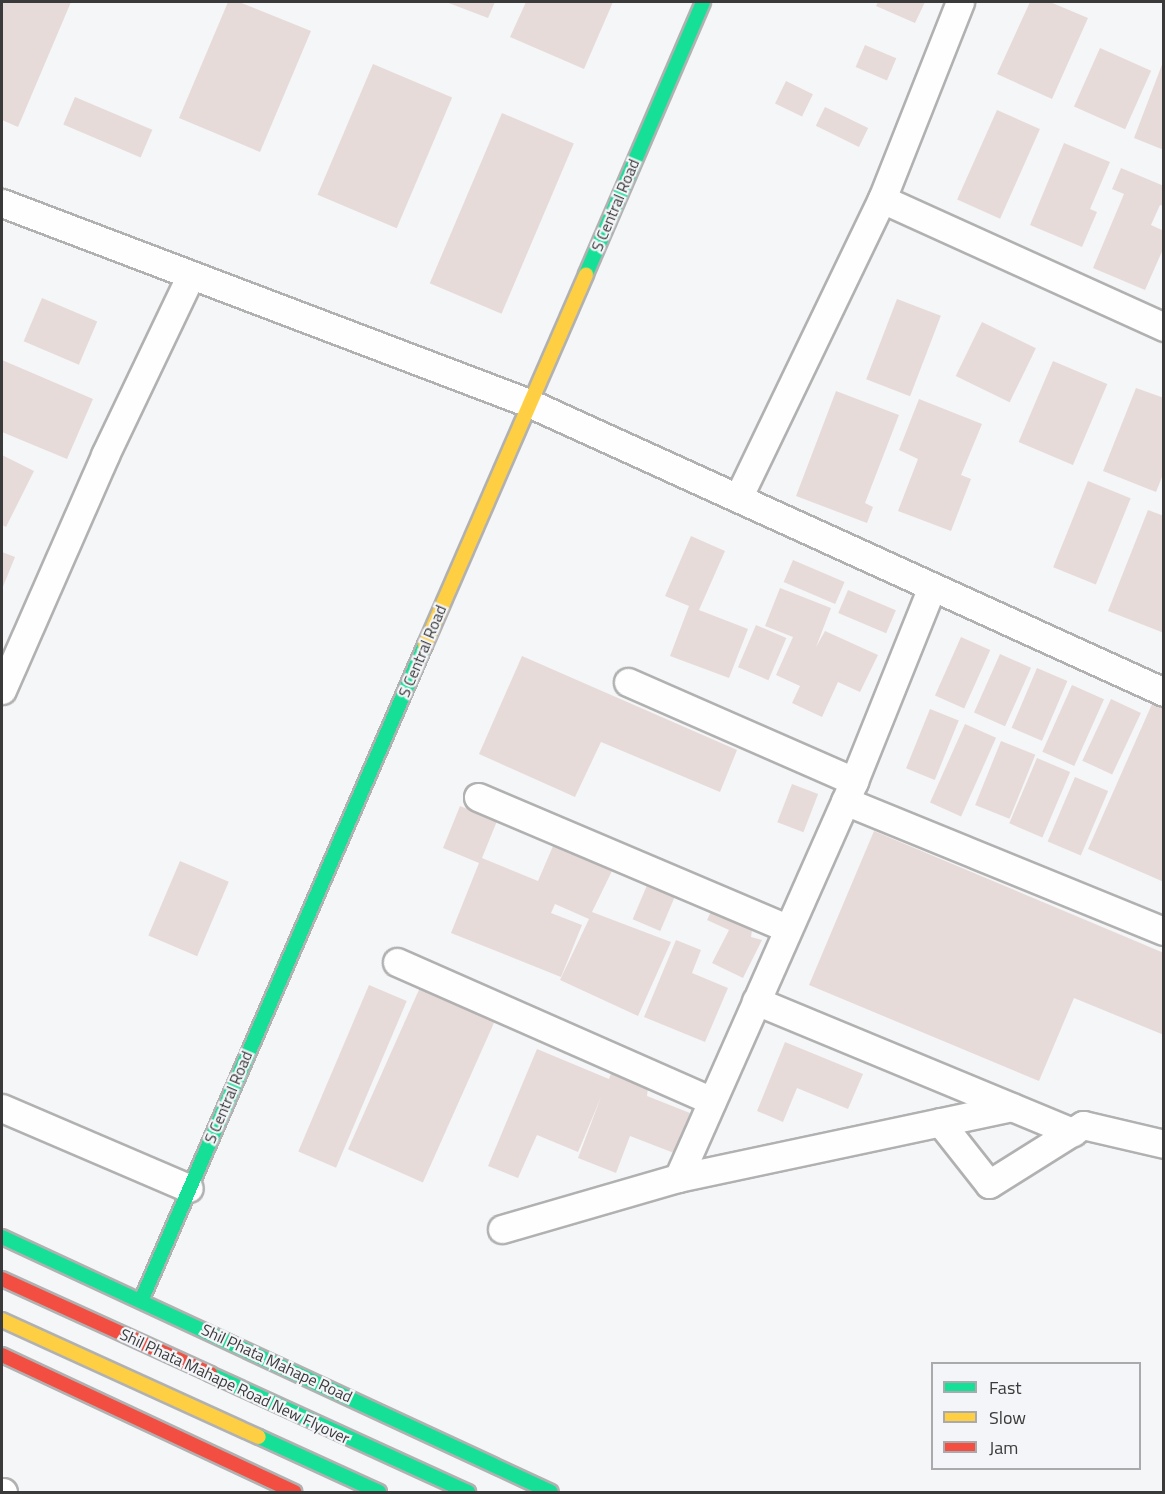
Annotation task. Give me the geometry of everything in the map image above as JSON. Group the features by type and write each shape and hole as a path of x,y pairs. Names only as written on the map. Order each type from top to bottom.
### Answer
{"main road":[{"name":"S Central Road","path":"141,1300 704,2"},
{"name":"Shil Phata Mahape Road","path":"2,1237 551,1492"},
{"name":"Shil Phata Mahape Road New Flyover","path":"2,1279 468,1492"},
{"path":"2,1320 378,1492"},
{"path":"2,1355 295,1492"}],"street":[{"path":"738,498 882,200 960,2"},
{"path":"882,200 1164,327"},
{"path":"2,203 529,404 1164,692"},
{"path":"2,690 105,455 191,275"},
{"path":"678,1178 786,928 849,791 932,587"},
{"path":"628,682 849,791 1164,931"},
{"path":"478,797 786,928"},
{"path":"397,962 712,1101"},
{"path":"756,1001 1073,1132"},
{"path":"502,1229 678,1178 1012,1107"},
{"path":"2,1108 189,1188"},
{"path":"940,1122 989,1184 1083,1125 1164,1144"}],"building":[{"path":"2,2 71,2 18,127 2,120"},
{"path":"228,2 239,2 311,31 260,152 179,118"},
{"path":"446,2 495,2 488,18"},
{"path":"526,2 613,2 584,69 510,37"},
{"path":"878,2 925,2 915,23 876,6"},
{"path":"1030,2 1050,2 1088,18 1052,99 997,74"},
{"path":"865,45 896,58 887,80 856,67"},
{"path":"1100,48 1151,71 1125,129 1074,106"},
{"path":"1164,62 1164,150 1134,138"},
{"path":"373,64 452,98 397,228 318,195"},
{"path":"786,81 813,94 802,117 775,103"},
{"path":"75,97 152,130 141,157 63,125"},
{"path":"825,107 868,128 859,147 816,126"},
{"path":"997,110 1040,129 1000,219 957,200"},
{"path":"502,113 574,143 502,314 430,283"},
{"path":"1064,143 1110,162 1090,209 1097,212 1082,247 1030,225"},
{"path":"1121,168 1164,186 1164,206 1160,205 1151,225 1164,231 1164,247 1145,290 1093,268 1124,194 1112,189"},
{"path":"42,298 97,321 79,365 24,341"},
{"path":"897,299 941,316 910,396 866,379"},
{"path":"982,322 1036,348 1010,402 956,376"},
{"path":"2,360 93,399 67,459 2,432"},
{"path":"1053,361 1107,384 1073,465 1019,442"},
{"path":"1136,388 1164,398 1164,472 1156,492 1103,471"},
{"path":"836,391 899,415 865,503 873,507 867,523 796,496"},
{"path":"919,399 982,424 961,475 971,479 951,531 898,511 918,459 899,450"},
{"path":"2,455 34,471 6,527 2,525"},
{"path":"1088,481 1131,498 1096,584 1053,567"},
{"path":"1148,510 1164,516 1164,633 1108,611"},
{"path":"691,536 725,551 699,610 748,629 729,678 670,656 689,606 665,596"},
{"path":"2,552 15,557 2,589"},
{"path":"793,560 845,582 835,604 784,582"},
{"path":"780,588 831,608 816,647 825,631 878,655 860,692 838,682 822,717 792,703 800,686 776,675 793,637 765,626"},
{"path":"848,590 896,610 886,633 838,613"},
{"path":"756,625 786,638 768,680 738,667"},
{"path":"961,637 990,650 964,708 935,695"},
{"path":"1000,654 1031,668 1005,726 974,712"},
{"path":"522,656 737,750 720,792 601,742 575,797 479,754"},
{"path":"1037,668 1067,681 1042,741 1012,728"},
{"path":"1072,685 1104,699 1074,766 1042,752"},
{"path":"1111,699 1141,713 1112,775 1082,761"},
{"path":"1152,704 1164,709 1164,882 1088,849"},
{"path":"930,709 959,721 935,780 906,768"},
{"path":"965,724 996,738 961,816 930,803"},
{"path":"1001,741 1035,755 1009,819 975,805"},
{"path":"1037,758 1070,772 1042,837 1009,823"},
{"path":"1075,777 1108,791 1081,856 1048,841"},
{"path":"792,784 818,794 803,832 777,822"},
{"path":"460,806 497,821 482,858 538,881 553,846 612,871 592,912 671,942 638,1016 560,980 589,919 555,904 551,913 582,925 561,977 451,933 479,863 443,848"},
{"path":"874,831 1164,953 1164,1035 1074,998 1039,1081 809,985"},
{"path":"180,861 229,882 197,956 148,936"},
{"path":"651,876 679,888 660,931 633,919"},
{"path":"714,905 753,924 751,937 762,940 743,978 712,963 729,930 707,920"},
{"path":"676,940 701,950 692,973 728,988 705,1042 644,1017"},
{"path":"422,983 497,1016 423,1183 348,1149"},
{"path":"369,985 407,1001 336,1168 298,1152"},
{"path":"785,1042 863,1074 848,1109 797,1088 783,1122 757,1111"},
{"path":"537,1049 609,1079 614,1065 649,1079 647,1096 690,1113 674,1153 630,1136 616,1173 578,1158 601,1097 578,1152 537,1135 518,1178 488,1166"}],"traffic: fast":[{"path":"586,274 703,2"},
{"path":"141,1301 425,645"},
{"path":"2,1237 551,1492"},
{"path":"210,1374 468,1492"},
{"path":"259,1437 379,1492"}],"traffic: slow":[{"path":"425,645 586,274"},
{"path":"2,1320 259,1437"}],"traffic: jam":[{"path":"2,1279 210,1374"},
{"path":"2,1355 295,1492"}]}
